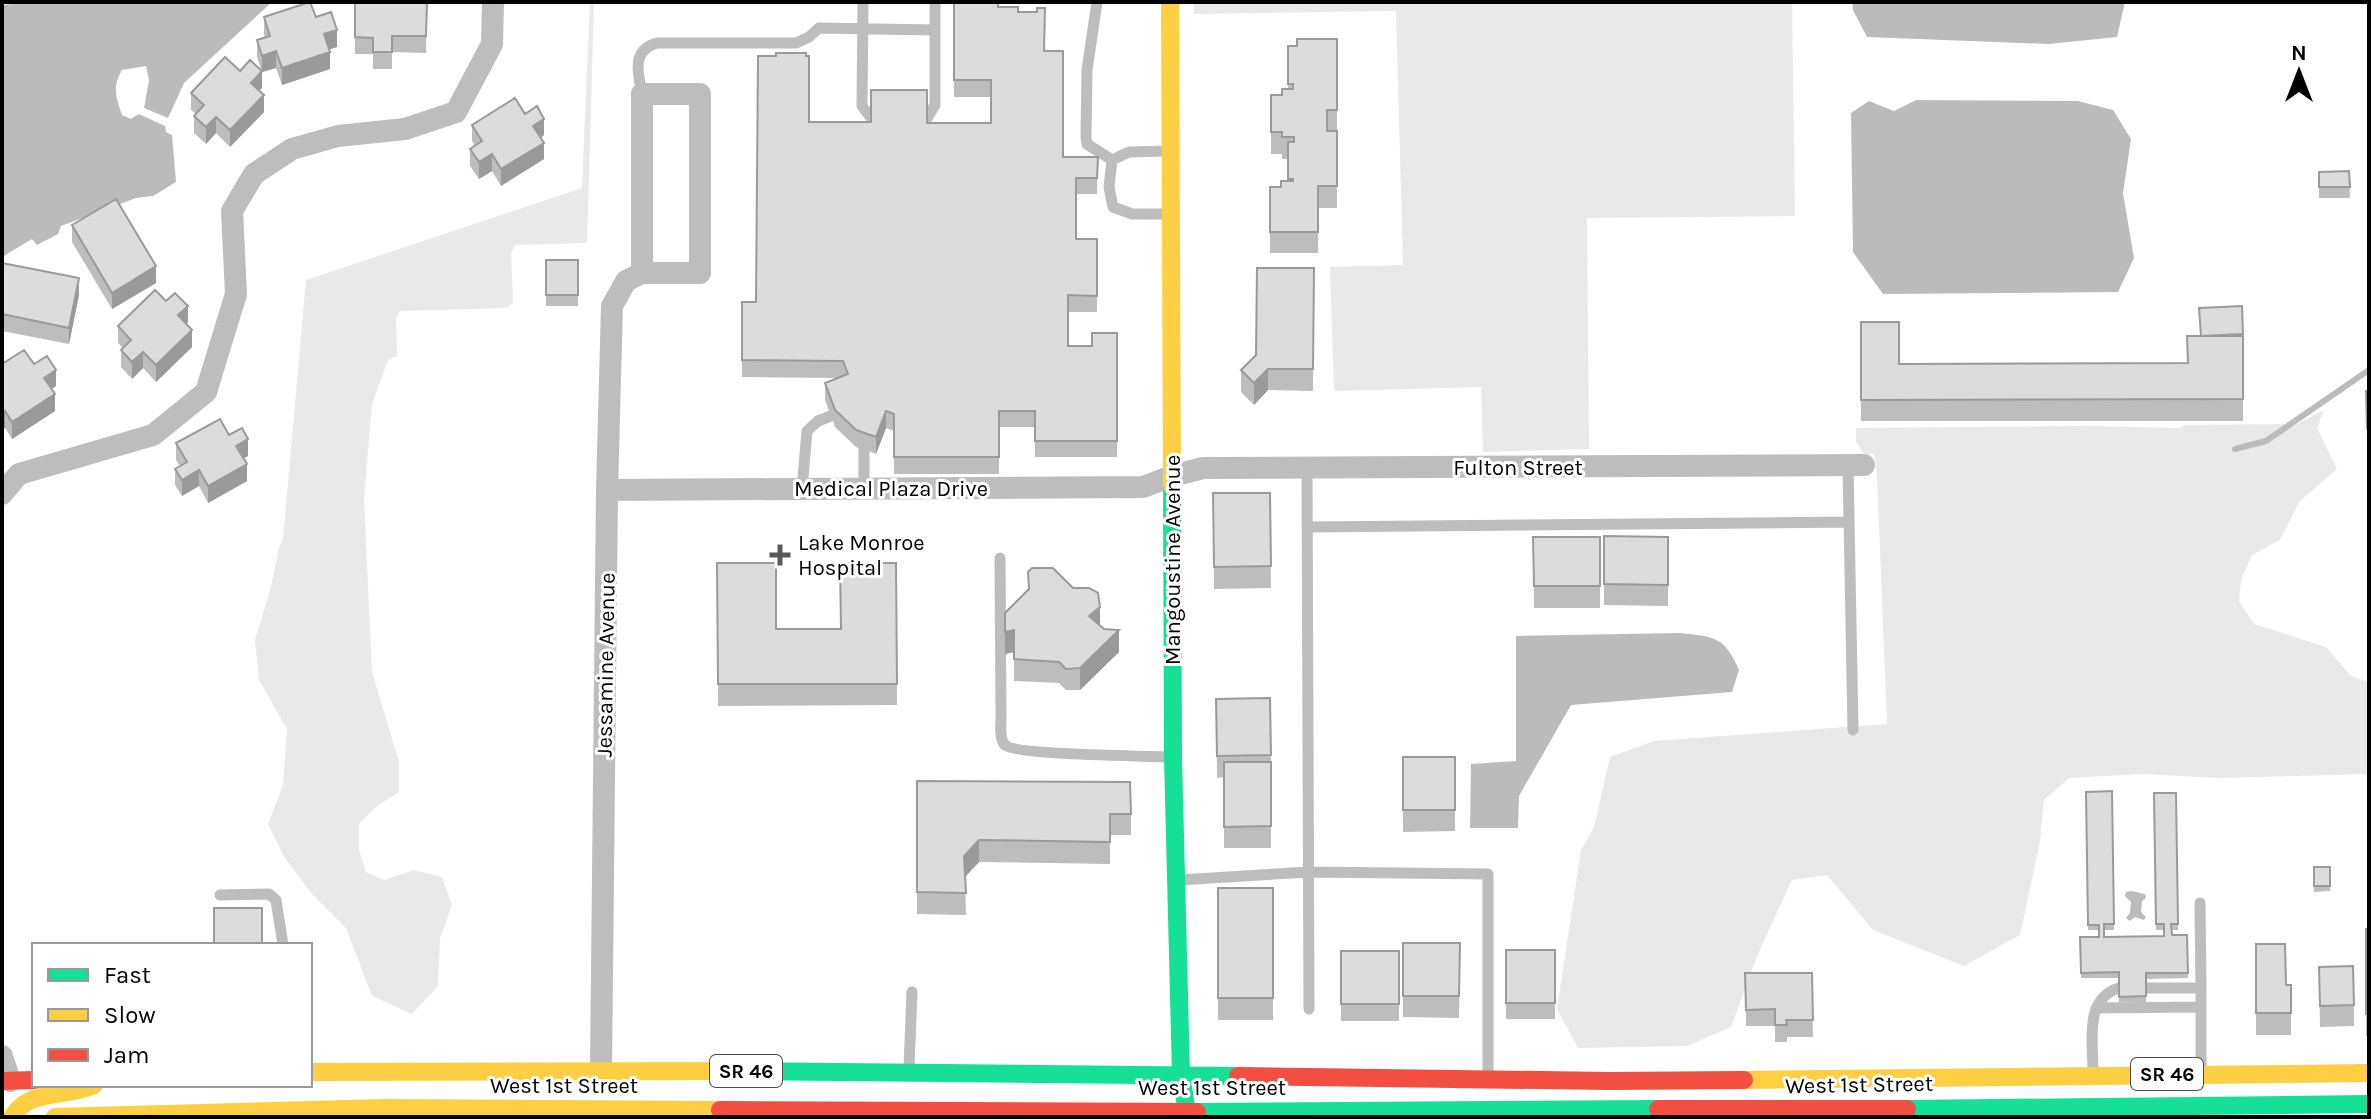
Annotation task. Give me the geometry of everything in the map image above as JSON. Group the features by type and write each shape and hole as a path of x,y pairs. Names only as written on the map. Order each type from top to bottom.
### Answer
{"main road":[{"name":"Mangoustine Avenue","path":"1170,2 1173,757 1181,1075 1187,1115"},
{"path":"457,1109 493,1097 564,1095 601,1071"},
{"path":"602,1113 615,1096 627,1090 663,1086 700,1071"},
{"name":"West 1st Street","path":"312,1072 909,1071 1608,1081 2369,1073"},
{"path":"1808,1113 1839,1091 1877,1090 1897,1077"},
{"path":"6,1081 32,1080"},
{"path":"12,1117 22,1103 35,1097 80,1093 90,1087"},
{"name":"West 1st Street","path":"55,1117 457,1109 602,1113 1187,1115 1808,1113 2369,1104"}],"street":[{"path":"2,494 19,474 153,435 206,392 236,294 232,211 254,174 292,149 338,136 405,129 456,112 492,44 493,2"},
{"path":"642,94 700,94 700,273 642,273 642,94"},
{"name":"Jessamine Avenue","path":"601,1071 612,306 626,281 642,273"},
{"name":"Fulton Street","path":"1172,476 1203,468 1856,465"},
{"name":"Medical Plaza Drive","path":"607,490 1143,487 1172,476"},
{"path":"2,1056 6,1081"}],"lane":[{"path":"863,2 862,106 871,118"},
{"path":"927,118 935,105 935,2"},
{"path":"1097,2 1087,70 1086,137 1087,144 1112,160"},
{"path":"642,94 638,64 640,55 648,46 657,43 796,43 819,28 935,30"},
{"path":"1112,160 1129,152 1170,151"},
{"path":"1112,160 1109,187 1113,207 1132,214 1170,214"},
{"path":"802,489 807,431 818,421 831,416"},
{"path":"864,449 864,489"},
{"path":"1853,730 1849,522 1856,465"},
{"path":"1307,468 1309,1009"},
{"path":"1307,527 1849,522"},
{"path":"1000,558 1001,737 1005,745 1012,749 1038,752 1173,757"},
{"path":"1176,881 1308,872 1488,874 1488,1079"},
{"path":"220,895 269,894 276,900 280,913 283,943"},
{"path":"2200,903 2201,1074"},
{"path":"2094,1075 2093,1020 2096,1008 2107,992 2119,988"},
{"path":"2146,988 2201,988"},
{"path":"909,1071 912,992"},
{"path":"2096,1008 2201,1007"}],"shaded area":[{"path":"36,2 272,2 184,83 168,118 144,108 149,80 146,66 122,70 116,92 122,115 131,119 139,114 165,126 166,132 172,135 176,182 153,196 136,198 61,226 58,234 37,245 32,239 2,257 2,5"},
{"path":"590,2 594,2 587,243 515,245 511,253 513,302 507,308 400,311 396,319 397,356 388,360 372,404 364,498 372,672 399,762 399,792 377,806 359,824 359,850 366,872 384,880 414,870 442,877 452,905 440,938 438,986 412,1014 372,996 346,928 311,893 283,855 268,824 283,785 287,729 259,680 255,640 283,539 306,280 582,188"},
{"path":"1194,2 1792,2 1795,216 1587,218 1589,449 1483,452 1481,387 1334,391 1330,267 1403,265 1396,11 1194,14"},
{"path":"1852,2 2125,2 2117,37 2049,44 1867,37"},
{"path":"1916,100 2078,101 2113,110 2131,139 2123,193 2134,258 2118,292 1883,294 1853,252 1851,113 1869,101 1894,111"},
{"path":"2324,410 2317,428 2337,469 2300,501 2280,540 2252,555 2241,580 2239,601 2254,624 2326,647 2351,676 2369,682 2369,774 2219,778 2143,774 2069,778 2044,800 2040,841 2020,935 1964,966 1873,930 1827,875 1792,880 1757,956 1731,1027 1687,1046 1578,1048 1557,1009 1581,850 1594,827 1610,757 1654,741 1887,724 1877,475 1874,454 1864,454 1856,442 1856,428 2179,428 2185,425 2297,424"},
{"path":"1680,633 1710,638 1723,644 1739,670 1732,692 1571,705 1519,796 1518,828 1470,828 1471,764 1516,761 1516,636"},
{"path":"2126,892 2145,894 2141,912 2146,917 2144,920 2135,917 2130,921 2126,918 2131,902 2125,896"}],"building":[{"path":"310,2 316,17 331,12 337,30 324,34 330,52 282,68 276,51 262,56 257,40 270,36 264,17"},
{"path":"355,2 427,2 426,36 392,36 392,52 373,52 373,38 355,37"},
{"name":"Lake Monroe Hospital","path":"954,3 998,3 998,7 1018,7 1018,12 1037,12 1037,8 1045,8 1044,51 1063,51 1063,157 1098,157 1097,178 1076,178 1076,239 1097,239 1097,296 1068,295 1068,346 1092,346 1092,333 1117,333 1117,441 1035,441 1035,411 999,411 999,457 894,457 894,414 886,411 876,437 856,430 835,410 825,383 848,374 843,361 742,360 742,302 756,302 758,56 806,53 809,56 809,122 871,122 871,90 927,90 927,123 991,123 991,80 954,80"},
{"path":"1297,39 1337,39 1337,110 1327,110 1327,131 1337,131 1337,186 1318,186 1318,232 1270,232 1270,187 1281,187 1281,181 1293,181 1288,179 1288,142 1294,142 1294,137 1282,137 1282,132 1271,132 1271,95 1282,95 1282,89 1293,89 1293,84 1288,84 1288,46 1297,46"},
{"path":"225,57 240,71 250,60 262,71 251,83 264,95 230,130 216,117 206,127 194,116 204,105 191,93"},
{"path":"515,98 525,114 537,106 544,119 533,126 544,143 501,169 492,154 479,162 470,149 482,141 472,125"},
{"path":"2349,171 2350,187 2319,187 2319,172"},
{"path":"116,199 156,266 112,293 72,225"},
{"path":"546,260 578,260 578,295 546,295"},
{"path":"2,263 79,278 69,328 2,314"},
{"path":"1257,268 1314,268 1313,369 1268,369 1254,383 1241,370 1256,355"},
{"path":"155,290 166,301 175,293 188,306 178,315 192,330 156,365 143,352 132,362 121,350 131,340 118,326"},
{"path":"2242,306 2243,334 2201,336 2199,308"},
{"path":"1861,322 1899,322 1899,364 2188,363 2187,336 2243,336 2243,399 1861,400"},
{"path":"24,350 34,364 47,356 56,370 44,378 55,394 12,422 5,411 2,413 2,364"},
{"path":"2366,391 2369,391 2369,428 2367,428"},
{"path":"220,419 229,435 242,428 248,439 236,446 247,464 208,486 199,470 182,480 175,469 187,462 176,443"},
{"path":"1213,493 1270,493 1271,566 1214,567"},
{"path":"1604,536 1668,537 1668,585 1604,584"},
{"path":"1533,537 1600,537 1600,586 1534,586"},
{"path":"717,563 776,563 776,629 841,629 840,563 896,563 897,684 718,684"},
{"path":"1032,568 1053,568 1073,588 1089,588 1098,593 1100,607 1089,616 1104,629 1119,630 1080,668 1066,669 1059,662 1014,659 1014,630 1005,632 1005,613 1029,589 1028,572"},
{"path":"1270,698 1271,755 1217,756 1216,699"},
{"path":"1403,757 1455,757 1455,810 1403,810"},
{"path":"1224,762 1271,762 1271,826 1224,827"},
{"path":"917,781 1130,782 1131,814 1110,814 1110,842 979,840 964,856 966,893 917,892"},
{"path":"2112,791 2114,924 2104,924 2104,937 2164,936 2164,924 2156,924 2154,793 2176,793 2178,924 2171,924 2172,935 2187,935 2188,973 2146,973 2146,996 2119,997 2119,972 2081,973 2080,937 2099,937 2099,925 2088,925 2086,792"},
{"path":"2314,867 2330,867 2330,886 2314,886"},
{"path":"1218,888 1273,888 1273,998 1218,998"},
{"path":"214,908 262,908 262,943 214,943"},
{"path":"2366,929 2369,929 2369,1014 2366,1014"},
{"path":"1403,943 1460,943 1459,996 1403,996"},
{"path":"2256,944 2285,944 2286,985 2291,985 2291,1013 2256,1013"},
{"path":"1506,950 1555,950 1555,1003 1506,1003"},
{"path":"1341,951 1399,951 1399,1004 1341,1004"},
{"path":"2353,966 2354,1005 2320,1006 2319,967"},
{"path":"1745,973 1812,973 1813,1020 1786,1020 1787,1025 1775,1025 1775,1009 1746,1010"}],"waterway":[{"path":"2235,449 2266,441 2369,370"}],"traffic: fast":[{"path":"1172,486 1173,757 1181,1075 1187,1112"},
{"path":"747,1071 1238,1076"},
{"path":"1907,1109 2369,1104"},
{"path":"1197,1112 1658,1109"}],"traffic: slow":[{"path":"1170,2 1172,486"},
{"path":"312,1072 747,1071"},
{"path":"1744,1080 2369,1073"},
{"path":"12,1117 28,1102 38,1098 88,1087"},
{"path":"55,1117 384,1108 720,1110"}],"traffic: jam":[{"path":"1238,1076 1744,1080"},
{"path":"2,1081 32,1080"},
{"path":"1658,1109 1907,1109"},
{"path":"720,1110 1197,1112"}],"place":[{"name":"Lake Monroe Hospital","path":"780,555"}]}
